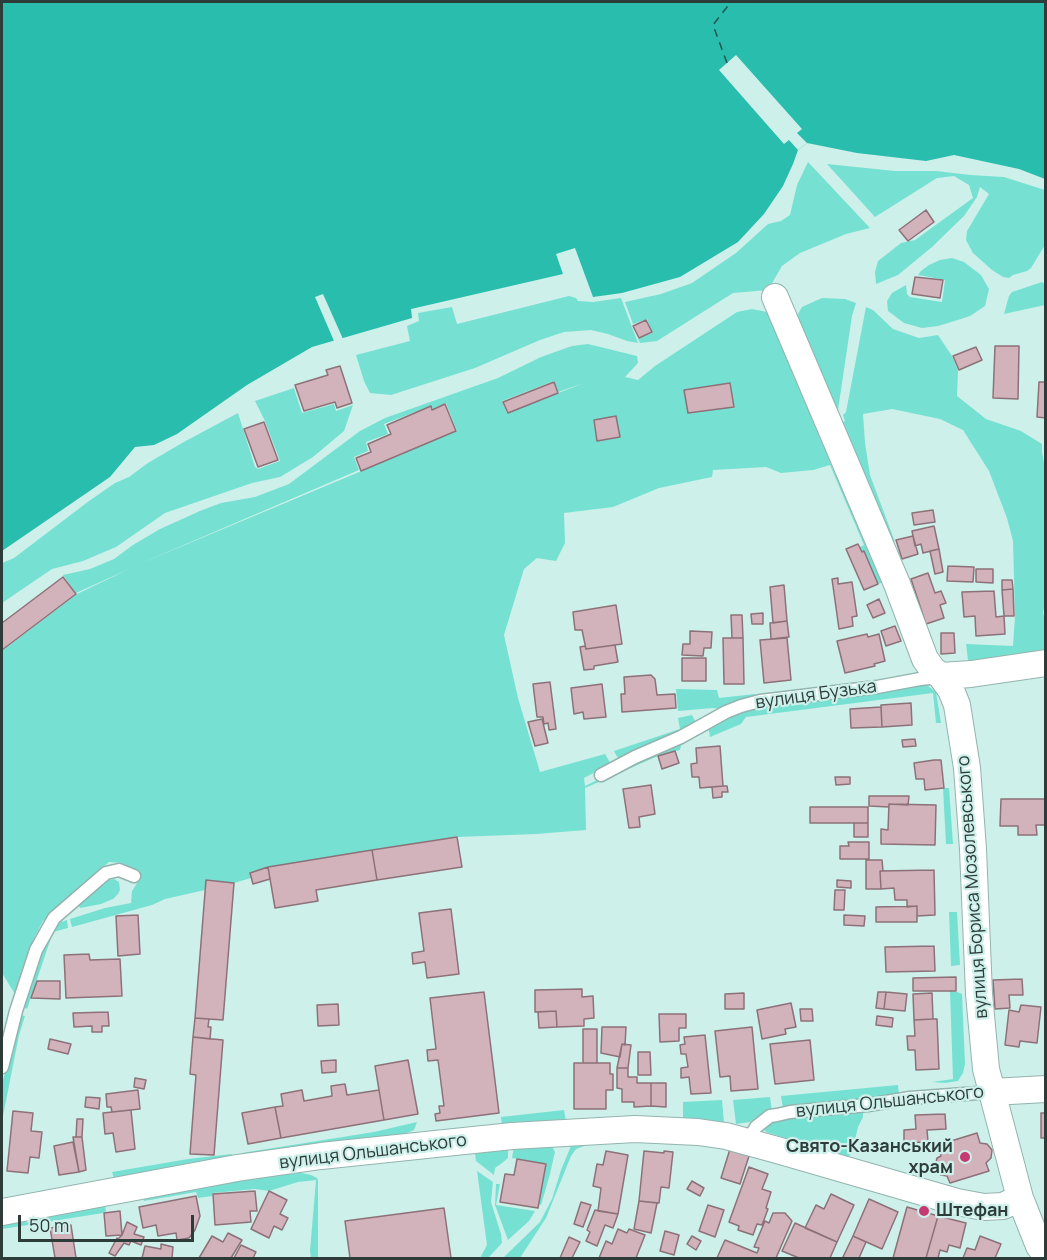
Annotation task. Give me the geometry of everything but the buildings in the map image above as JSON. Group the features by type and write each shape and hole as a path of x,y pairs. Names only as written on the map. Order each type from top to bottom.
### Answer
{"street":[{"name":"вулиця Бориса Мозолевського","path":"775,297 897,584 925,659 951,690 957,705 967,768 979,993 986,1069 1020,1198 1039,1246 1046,1255"},
{"name":"вулиця Бузька","path":"941,676 1046,663"},
{"name":"вулиця Ольшанського","path":"992,1092 1046,1089"},
{"name":"вулиця Ольшанського","path":"2,1212 237,1168 303,1158 512,1136 656,1129 726,1136 957,1202 984,1207 1003,1206 1020,1198"}],"lane":[{"name":"вулиця Бузька","path":"601,775 741,706 768,700 877,687 941,676"},
{"path":"2,1067 16,1011 36,950 54,918 106,873 118,870 134,876"},
{"name":"вулиця Ольшанського","path":"747,1142 756,1126 770,1116 790,1112 868,1106 910,1098 992,1092"}],"shaded area":[{"path":"2,2 1045,2 1045,179 1019,169 954,155 926,161 857,153 807,143 798,150 783,186 764,214 738,242 680,277 622,293 593,297 575,248 556,254 563,274 411,309 412,318 312,347 247,385 177,434 154,445 135,447 110,477 2,551"},
{"path":"808,162 870,228 846,234 800,253 782,266 768,290 733,293 657,341 640,343 638,339 652,333 647,319 633,324 625,302 661,294 692,283 736,253 768,224 781,221 790,215 797,185"},
{"path":"827,164 895,171 936,171 1004,177 1045,190 1045,245 1027,271 1009,278 992,270 973,253 966,240 967,231 989,194 980,187 977,197 964,216 932,247 898,275 876,284 875,272 878,261 901,243 915,240 973,198 969,185 954,176 937,178 875,217"},
{"path":"952,258 964,262 981,275 989,289 985,306 970,316 938,326 922,328 904,323 888,311 887,301 892,293 906,285 907,294 910,297 942,302 945,280 918,275 929,265"},
{"path":"1042,282 1045,284 1045,305 1004,314 1012,292"},
{"path":"569,296 578,301 593,302 621,298 638,343 591,330 564,332 475,368 391,395 370,393 364,381 356,355 410,341 407,326 419,321 418,313 452,307 457,324"},
{"path":"822,298 845,299 856,303 838,410 830,414 796,318 802,307"},
{"path":"866,307 873,310 893,329 919,338 938,335 958,370 957,396 986,419 1021,431 1042,444 1046,474 1046,598 1043,613 1046,622 1045,658 969,668 966,644 1013,646 1015,617 1013,541 1007,518 989,471 963,430 940,419 892,409 863,414 870,475 895,542 890,539 841,423 845,421 843,415 846,412"},
{"path":"752,309 767,312 773,317 838,463 831,465 883,582 878,584 862,552 860,547 864,545 830,465 813,470 781,473 766,467 713,470 712,477 659,488 613,507 564,513 565,543 556,561 537,558 524,569 504,635 518,698 540,772 605,754 611,764 584,778 585,786 678,742 681,746 680,750 658,756 585,788 586,830 457,837 268,867 250,873 251,878 234,883 206,880 205,890 165,899 152,905 72,927 70,919 131,903 132,891 139,880 122,863 109,862 43,921 35,936 15,994 2,973 2,651 77,594 131,568 76,593 63,575 90,569 114,559 160,529 200,511 221,503 255,497 289,484 360,431 385,418 498,378 541,357 572,346 588,344 637,356 638,363 625,377 638,380 655,366 737,312","holes":["554,381 558,392 584,383 507,413 502,401","446,403 457,431 137,565 359,470 354,457 368,451 366,442 388,434 384,424 431,406 433,409"]},
{"path":"294,388 302,413 334,404 336,411 353,405 344,431 313,457 280,477 252,483 165,513 116,547 83,561 52,569 2,603 2,563 14,558 115,483 238,413 255,467 258,469 280,461 255,401"},
{"path":"924,683 936,692 941,723 936,723 933,693 746,717 741,724 710,737 708,726 739,711 772,704"},
{"path":"676,689 717,690 719,698 755,694 755,699 723,709 678,711"},
{"path":"692,715 696,723 683,732 619,760 614,751 680,729 678,718"},
{"path":"943,788 949,788 953,844 946,844"},
{"path":"114,879 119,882 120,890 113,899 80,908 78,904 102,881"},
{"path":"949,912 957,912 960,965 951,966"},
{"path":"67,920 68,928 53,932 27,1009 23,1007 48,933 56,924"},
{"path":"950,991 962,994 965,1064 958,1081 932,1082 953,1079"},
{"path":"20,1015 25,1016 2,1121 2,1084"},
{"path":"898,1085 899,1094 864,1101 783,1109 781,1096"},
{"path":"770,1097 772,1112 761,1114 750,1122 736,1124 733,1100"},
{"path":"722,1100 724,1123 683,1120 683,1102"},
{"path":"564,1110 566,1121 502,1125 501,1117"},
{"path":"849,1111 863,1112 863,1117 858,1127 852,1153 845,1157 766,1132 763,1126 766,1122 788,1118"},
{"path":"417,1122 414,1130 400,1136 244,1160 242,1153 374,1132"},
{"path":"573,1141 586,1141 587,1145 576,1149 571,1156 546,1218 520,1258 503,1258 540,1222 552,1199"},
{"path":"548,1144 555,1152 541,1205 539,1204 546,1164 512,1158 514,1146"},
{"path":"508,1146 508,1158 495,1168 494,1175 476,1161 475,1154 483,1148"},
{"path":"232,1154 231,1162 115,1182 112,1172 188,1159"},
{"path":"298,1169 301,1173 311,1175 318,1180 318,1258 311,1258 310,1251 316,1180 298,1182 269,1191 255,1189 213,1193 212,1196 198,1198 196,1192 144,1201 142,1194"},
{"path":"477,1171 493,1182 491,1202 501,1234 502,1243 488,1258 480,1258 487,1245"},
{"path":"496,1184 500,1184 496,1205 535,1211 529,1221 508,1240 495,1205"},
{"path":"104,1201 106,1211 103,1213 2,1229 2,1219"}],"pier":[{"path":"736,55 802,129 797,133 807,143 798,150 789,140 784,144 719,70"},
{"path":"323,294 344,341 336,344 315,297"}],"ferry route":[{"path":"727,63 713,25 731,2"}],"place":[{"name":"Свято-Казанський храм","path":"965,1157"},
{"name":"Штефан","path":"924,1211"}]}
